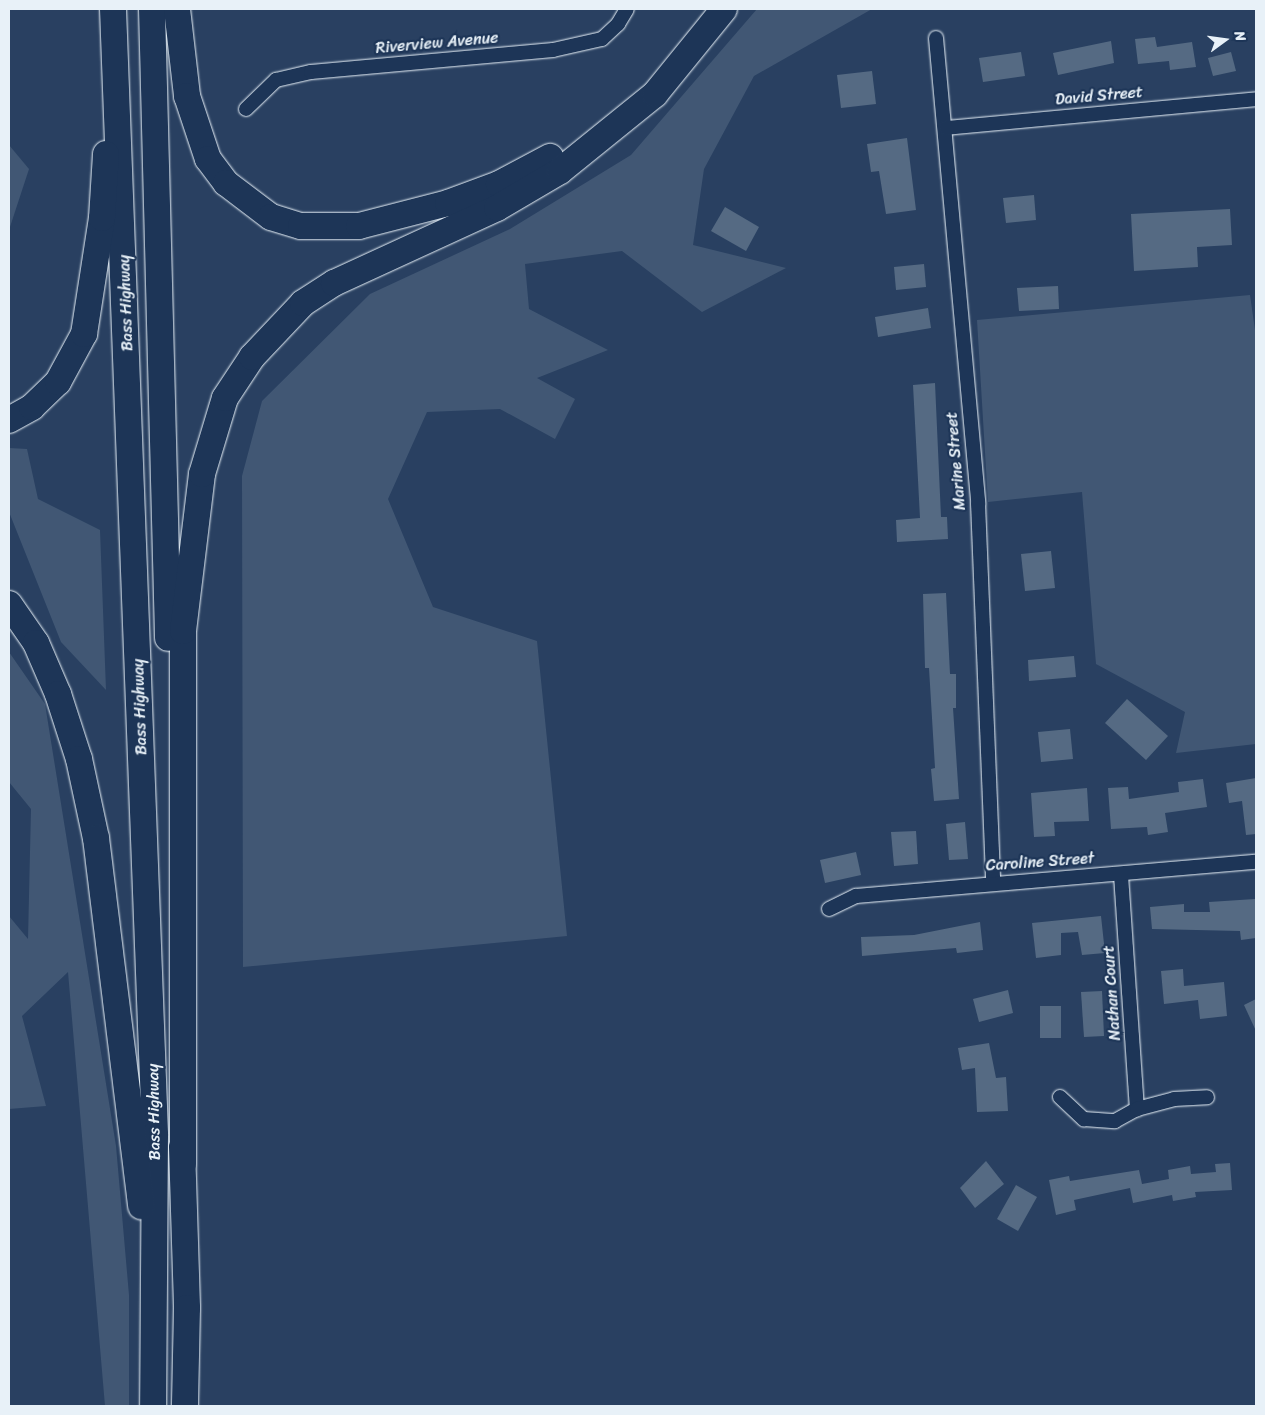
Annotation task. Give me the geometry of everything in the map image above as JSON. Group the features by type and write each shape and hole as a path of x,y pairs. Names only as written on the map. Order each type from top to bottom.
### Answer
{"highway":[{"path":"9,420 32,407 58,382 77,351 90,313 102,218 113,9"},
{"name":"Bass Highway","path":"113,9 149,927 156,1341 153,1406"},
{"name":"Bass Highway","path":"152,9 170,834 187,1308 185,1406"},
{"path":"177,9 187,96 208,159 226,183 271,217 301,226 329,228 359,226 448,203 499,184 555,155 602,123 723,9"},
{"path":"183,1164 183,631 202,474 225,398 252,357 303,303 334,283 497,208 560,171 655,94 723,9"},
{"path":"9,604 36,642 58,694 79,759 96,838 127,1071 156,1341"}],"street":[{"name":"Riverview Avenue","path":"246,110 276,80 311,72 553,50 602,39 618,24 627,9"},
{"name":"Marine Street","path":"936,38 946,128 978,502 993,882"},
{"name":"David Street","path":"946,128 1256,99"},
{"name":"Caroline Street","path":"829,909 856,896 993,882 1121,875 1256,862"},
{"name":"Nathan Court","path":"1121,875 1137,1109"},
{"path":"1060,1097 1084,1119 1115,1121 1137,1109 1174,1099 1207,1097"}],"shaded area":[{"path":"757,9 872,9 754,76 704,169 693,245 786,268 702,312 622,251 525,264 529,309 608,350 537,378 575,399 555,439 500,409 427,412 388,499 433,607 537,641 567,936 243,967 242,476 262,401 370,294 510,229 631,155"},
{"path":"9,145 29,169 9,230"},
{"path":"1250,295 1256,337 1256,744 1176,753 1185,712 1096,664 1082,492 988,502 977,320"},
{"path":"9,448 27,449 38,499 100,530 106,690 61,642 9,512"},
{"path":"9,652 45,704 116,1146 129,1295 129,1406 105,1406 68,972 22,1016 46,1106 9,1109 9,916 28,939 31,809 9,782"}],"building":[{"path":"1155,37 1157,47 1192,42 1196,67 1170,70 1169,61 1138,64 1135,39"},
{"path":"1111,41 1114,63 1058,75 1053,53"},
{"path":"1021,52 1025,76 983,82 979,58"},
{"path":"1231,52 1236,71 1213,76 1208,58"},
{"path":"872,71 876,104 841,108 837,75"},
{"path":"907,138 916,210 886,214 879,171 871,172 867,144"},
{"path":"1034,195 1036,220 1006,223 1003,198"},
{"path":"725,207 759,227 746,251 711,231"},
{"path":"1230,209 1232,245 1197,247 1198,267 1134,271 1131,214"},
{"path":"924,264 926,287 896,290 894,267"},
{"path":"1058,286 1059,309 1019,311 1017,288"},
{"path":"928,308 931,328 878,337 875,317"},
{"path":"935,383 941,517 947,517 948,539 897,542 896,520 920,518 913,385"},
{"path":"1051,551 1055,588 1025,591 1021,554"},
{"path":"946,593 950,674 956,674 956,708 953,708 959,799 934,801 931,769 935,768 929,668 925,668 923,594"},
{"path":"1074,656 1076,677 1029,681 1028,660"},
{"path":"1127,699 1168,736 1146,760 1105,723"},
{"path":"1070,729 1073,759 1041,762 1038,732"},
{"path":"1256,778 1256,834 1246,835 1242,801 1229,803 1226,783"},
{"path":"1203,779 1207,807 1165,813 1168,832 1148,835 1147,827 1111,829 1108,788 1128,787 1129,799 1179,792 1178,782"},
{"path":"1087,788 1089,821 1054,822 1055,836 1034,837 1031,793"},
{"path":"965,822 968,859 949,860 946,824"},
{"path":"916,831 918,864 894,866 891,832"},
{"path":"856,852 861,875 825,883 820,860"},
{"path":"1255,899 1256,938 1241,940 1240,931 1152,929 1150,907 1184,904 1184,912 1210,912 1209,902"},
{"path":"1101,916 1105,953 1082,955 1078,932 1061,933 1061,955 1036,958 1032,923"},
{"path":"980,922 983,950 957,953 956,948 862,956 861,937 914,935"},
{"path":"1183,969 1184,986 1224,982 1227,1016 1200,1019 1198,1000 1164,1004 1161,971"},
{"path":"1008,990 1013,1013 979,1022 973,999"},
{"path":"1102,991 1104,1036 1084,1037 1081,992"},
{"path":"1256,999 1256,1031 1244,1005"},
{"path":"1040,1006 1061,1006 1061,1038 1040,1038"},
{"path":"989,1043 996,1078 1006,1077 1008,1111 977,1112 975,1068 962,1070 958,1048"},
{"path":"986,1161 1004,1184 975,1208 960,1188"},
{"path":"1230,1163 1232,1190 1195,1192 1196,1197 1173,1201 1172,1195 1133,1203 1130,1188 1074,1200 1076,1210 1056,1215 1049,1180 1069,1176 1070,1181 1139,1170 1142,1184 1169,1179 1168,1170 1190,1166 1191,1174 1216,1172 1215,1164"},
{"path":"1016,1185 1037,1197 1018,1231 997,1219"}]}
